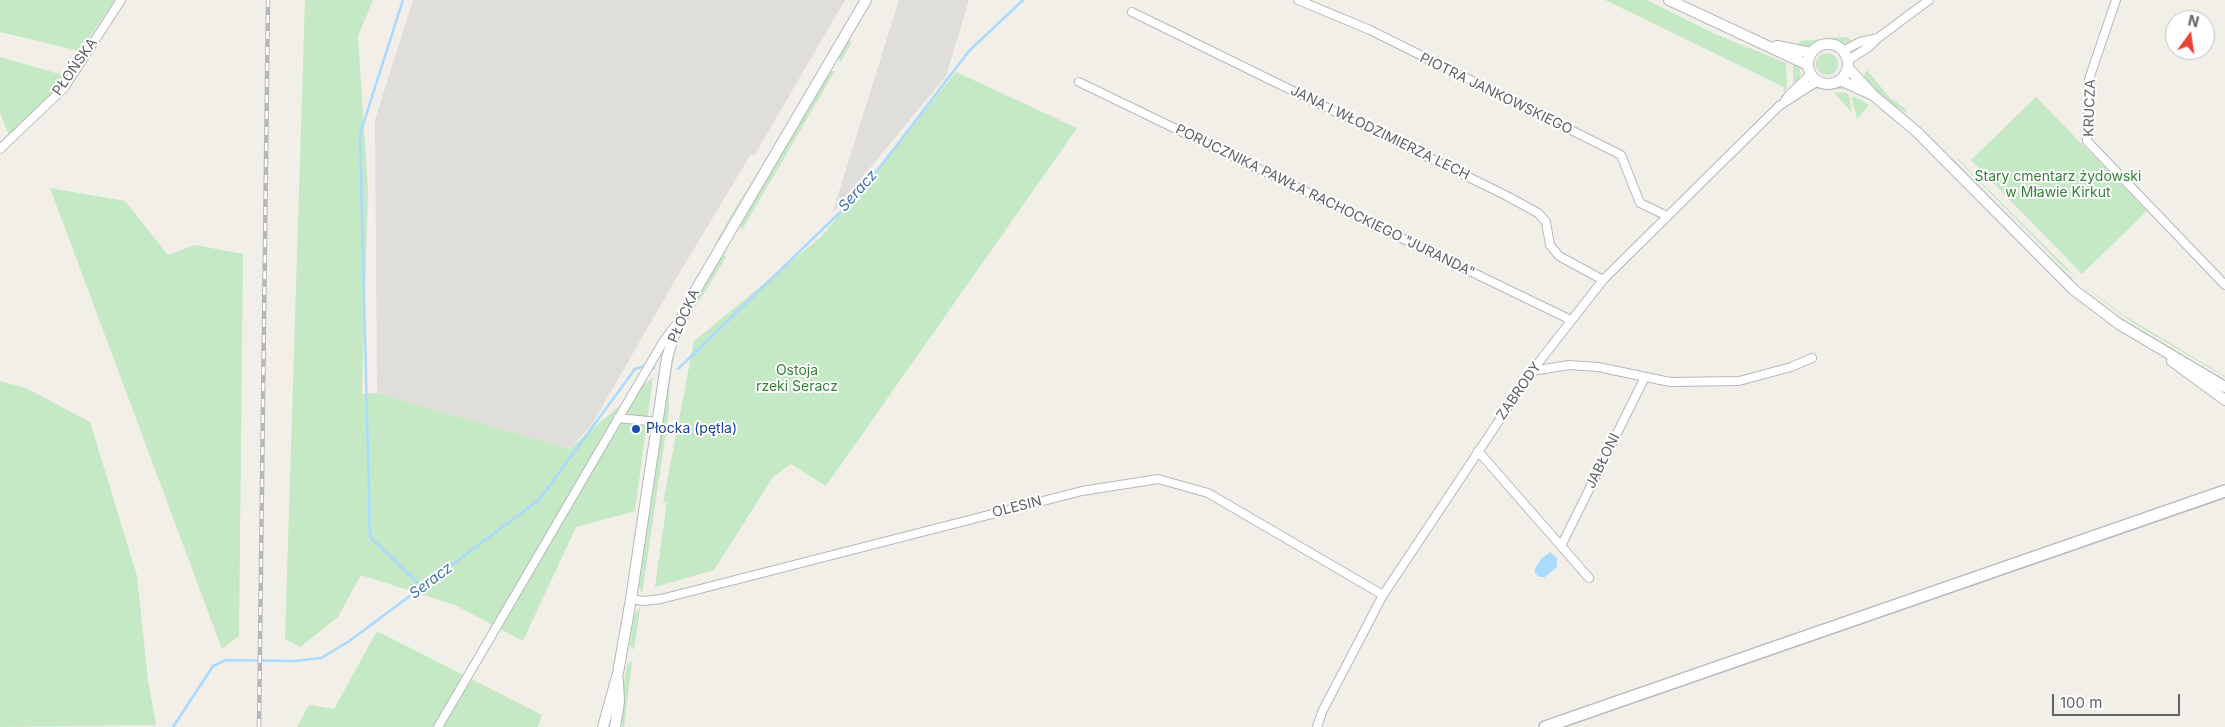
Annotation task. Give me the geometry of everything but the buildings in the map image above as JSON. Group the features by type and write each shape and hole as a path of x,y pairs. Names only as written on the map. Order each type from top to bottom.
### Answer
{"main road":[{"path":"1545,727 2225,492"}],"street":[{"name":"PŁOŃSKA","path":"0,149 64,88 121,0"},
{"name":"PŁOCKA","path":"603,727 618,673 631,599 667,358 679,321 690,298 866,0"},
{"name":"PIOTRA JANKOWSKIEGO","path":"1298,0 1370,30 1621,155 1640,203 1667,216"},
{"path":"1669,0 1769,45 1829,84 1840,80 1873,95"},
{"path":"1840,80 1846,60 1860,42 1878,38 1930,0"},
{"name":"KRUCZA","path":"2116,0 2089,79 2087,141 2225,285"},
{"name":"JANA I WŁODZIMIERZA LECH","path":"1132,12 1505,194 1538,213 1546,222 1550,245 1559,256 1603,280"},
{"path":"1769,45 1812,53 1826,44 1838,47 1873,95 1917,132 2074,290 2108,316 2163,351 2171,353 2225,386"},
{"path":"1812,53 1813,74"},
{"name":"ZABRODY","path":"1317,727 1322,712 1383,595 1532,371 1603,280 1789,95 1813,74"},
{"name":"PORUCZNIKA PAWŁA RACHOCKIEGO \"JURANDA\"","path":"1079,82 1571,320"},
{"path":"438,727 663,342 679,321"},
{"path":"2163,351 2168,358 2225,400"},
{"path":"1532,371 1569,365 1598,367 1670,382 1738,381 1791,367 1812,358"},
{"name":"JABŁONI","path":"1561,546 1645,377"},
{"path":"618,418 658,422"},
{"path":"1478,451 1589,578"},
{"name":"OLESIN","path":"631,599 643,601 661,599 1082,490 1158,479 1208,493 1383,595"},
{"name":"PŁOCKA","path":"615,727 619,702 618,673"}],"shaded area":[{"path":"413,0 845,0 754,156 751,154 671,287 591,426 569,449 377,393 375,120"},
{"path":"899,0 969,0 946,76 832,214"}],"green space":[{"path":"0,0 115,0 80,51 0,32"},
{"path":"305,0 373,0 358,36 368,189 362,394 377,393 569,449 653,377 635,511 576,527 523,641 455,605 361,575 338,617 300,647 285,639"},
{"path":"1605,0 1647,0 1715,34 1786,63 1787,88 1783,93 1784,87"},
{"path":"1849,38 1852,42 1843,44 1826,41 1808,47 1798,46 1800,41"},
{"path":"848,40 852,42 840,63 839,56"},
{"path":"1827,53 1835,56 1838,64 1835,72 1827,75 1819,72 1816,64 1819,56"},
{"path":"0,57 66,76 62,86 9,135 0,113"},
{"path":"1793,61 1799,67 1801,74 1799,80 1793,86"},
{"path":"1867,70 1890,98 1906,109 1907,113 1892,104 1862,79"},
{"path":"835,71 742,230 740,223 828,74"},
{"name":"Ostoja rzeki Seracz","path":"956,72 1077,128 826,486 791,464 773,477 714,570 655,587 667,502 663,503 694,341 821,237"},
{"path":"1839,85 1849,89 1812,89 1818,86"},
{"path":"1834,92 1847,93 1849,95 1852,113"},
{"path":"1853,96 1869,105 1857,119 1852,99"},
{"name":"Stary cmentarz żydowski w Mławie Kirkut","path":"2036,97 2147,211 2082,274 1971,160"},
{"path":"1958,159 2078,279 2063,267"},
{"path":"1955,161 2073,279 2068,278 1955,164"},
{"path":"753,179 716,245 715,244"},
{"path":"50,188 125,201 168,255 195,245 243,254 239,636 222,649"},
{"path":"722,254 726,257 681,331 688,312"},
{"path":"2085,286 2125,316 2225,377 2135,324"},
{"path":"2085,291 2124,320 2222,378 2225,383 2130,326 2106,310"},
{"path":"681,332 675,351 669,387 669,411 642,594 639,585 674,351"},
{"path":"0,381 26,388 90,422 137,576 148,680 156,725 0,727"},
{"path":"640,607 634,650 630,645 634,615"},
{"path":"377,631 542,715 538,727 297,727 309,705 334,709"},
{"path":"632,661 624,727 622,727 621,702 627,665"}],"water":[{"path":"1550,552 1557,558 1557,567 1545,577 1540,577 1535,574 1535,569 1541,559"}],"waterway":[{"path":"403,0 360,134 370,537 422,587"},
{"name":"Seracz","path":"678,369 860,193 969,51 1023,0"},
{"name":"Seracz","path":"173,727 213,666 226,660 294,661 321,658 348,642 539,500 635,369 644,366 654,368"}],"railway":[{"path":"259,727 268,0"}],"place":[{"name":"Płocka (pętla)","path":"636,429"}]}
